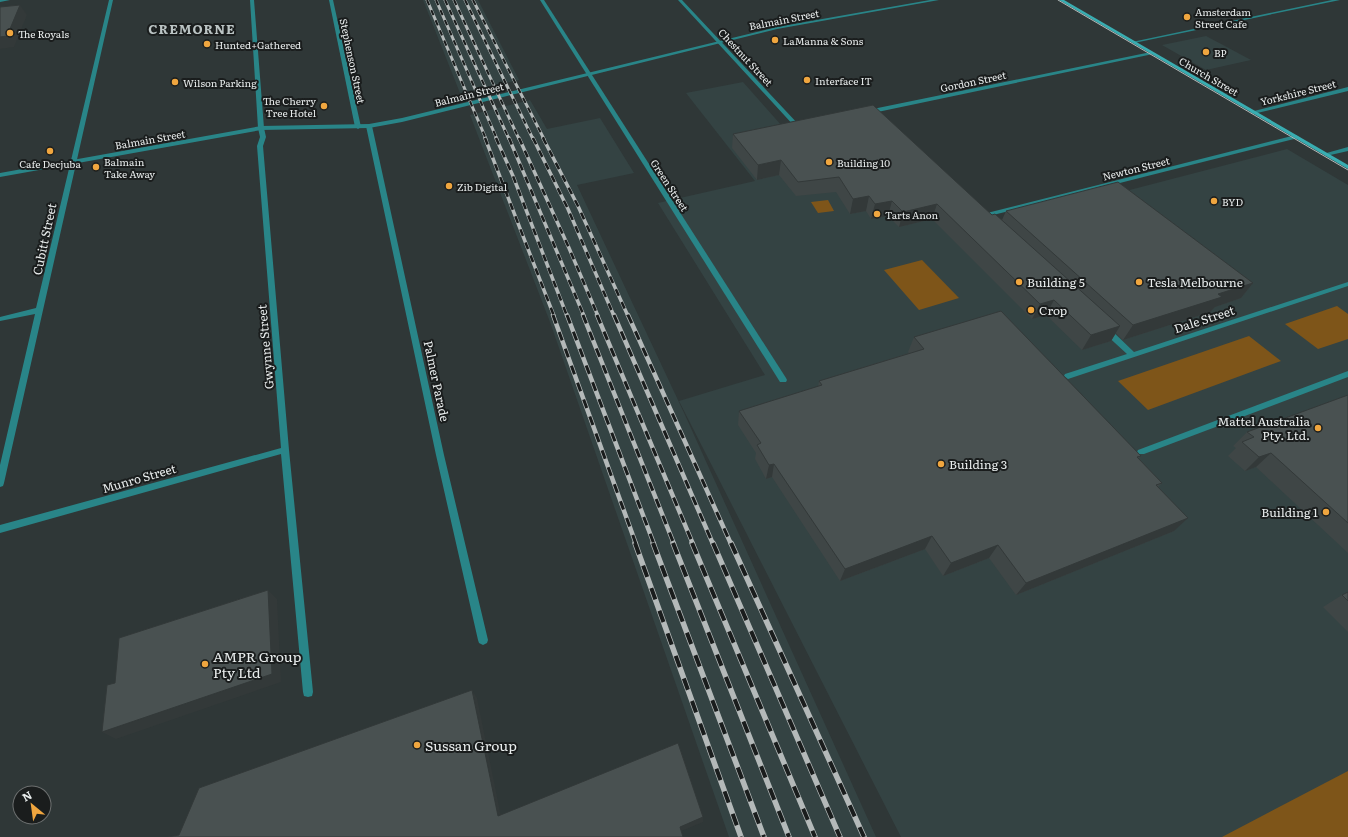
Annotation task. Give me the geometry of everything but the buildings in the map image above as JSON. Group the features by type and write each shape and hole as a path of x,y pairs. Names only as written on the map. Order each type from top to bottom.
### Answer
{"main road":[{"name":"Church Street","path":"1061,0 1348,168"}],"street":[{"path":"0,1 8,0"},
{"name":"Cubitt Street","path":"0,483 73,162 96,74 111,0"},
{"name":"Gwynne Street","path":"252,0 261,128 263,137 260,146 285,450 308,692"},
{"name":"Stephenson Street","path":"331,0 358,126"},
{"name":"Green Street","path":"542,0 783,380"},
{"name":"Chestnut Street","path":"680,0 798,127 806,125"},
{"name":"Balmain Street","path":"0,175 261,128 369,126 402,120 791,26 937,0"},
{"path":"1134,42 1338,0"},
{"name":"Gordon Street","path":"860,113 1151,52"},
{"name":"Yorkshire Street","path":"1253,112 1348,89"},
{"path":"868,112 874,117"},
{"name":"Palmer Parade","path":"369,126 440,455 483,640"},
{"name":"Newton Street","path":"989,224 978,214 1296,137"},
{"path":"1326,154 1348,148"},
{"name":"Dale Street","path":"1068,376 1348,284"},
{"path":"0,319 40,310"},
{"path":"1099,324 1133,355"},
{"path":"1141,452 1348,374"},
{"name":"Munro Street","path":"0,529 285,450"}],"shaded area":[{"path":"423,0 478,0 519,80 460,93"},
{"name":"BP","path":"1206,36 1251,60 1206,70 1162,45"},
{"path":"743,82 790,135 995,225 1287,149 1348,185 1348,837 901,837 679,401 765,375 658,203 755,181 686,93"},
{"path":"530,100 547,129 600,118 634,173 577,185 685,415 876,837 729,837 550,322 470,115"},
{"path":"828,200 834,211 818,213 811,202"},
{"path":"922,260 959,298 919,310 884,270"},
{"path":"1337,306 1348,314 1348,339 1318,349 1285,324"},
{"path":"1249,336 1281,361 1148,410 1118,381"},
{"path":"1348,771 1348,837 1222,837"}],"tram line":[{"path":"1058,0 1348,170"}],"railway":[{"path":"427,0 486,139"},
{"path":"436,0 497,139"},
{"path":"445,0 509,139"},
{"path":"454,0 519,139"},
{"path":"465,0 533,139"},
{"path":"473,0 544,139"},
{"path":"485,138 554,316"},
{"path":"496,138 513,176 567,316"},
{"path":"509,138 584,316"},
{"path":"519,138 598,316"},
{"path":"533,138 568,209 614,316"},
{"path":"543,138 578,206 628,316"},
{"path":"553,315 636,544"},
{"path":"567,315 654,544"},
{"path":"583,315 674,544"},
{"path":"597,315 693,544"},
{"path":"614,315 713,544"},
{"path":"628,315 731,544"},
{"path":"635,543 741,837"},
{"path":"653,543 764,837"},
{"path":"673,543 789,837"},
{"path":"692,543 815,837"},
{"path":"713,543 840,837"},
{"path":"731,543 864,837"}],"place":[{"name":"Amsterdam Street Cafe","path":"1187,17"},
{"name":"The Royals","path":"10,33"},
{"name":"LaManna & Sons","path":"775,40"},
{"name":"Hunted+Gathered","path":"207,44"},
{"name":"BP","path":"1206,52"},
{"name":"Interface IT","path":"807,80"},
{"name":"Wilson Parking","path":"175,82"},
{"name":"The Cherry Tree Hotel","path":"324,106"},
{"name":"Cafe Decjuba","path":"50,151"},
{"name":"Building 10","path":"829,162"},
{"name":"Balmain Take Away","path":"96,167"},
{"name":"Zib Digital","path":"449,186"},
{"name":"BYD","path":"1214,201"},
{"name":"Tarts Anon","path":"877,214"},
{"name":"Building 5","path":"1019,282"},
{"name":"Tesla Melbourne","path":"1139,282"},
{"name":"Crop","path":"1031,310"},
{"name":"Mattel Australia Pty. Ltd.","path":"1318,428"},
{"name":"Building 3","path":"941,464"},
{"name":"Building 1","path":"1326,512"},
{"name":"AMPR Group Pty Ltd","path":"205,664"},
{"name":"Sussan Group","path":"417,745"}],"district":[{"name":"CREMORNE","path":"192,28"}]}
